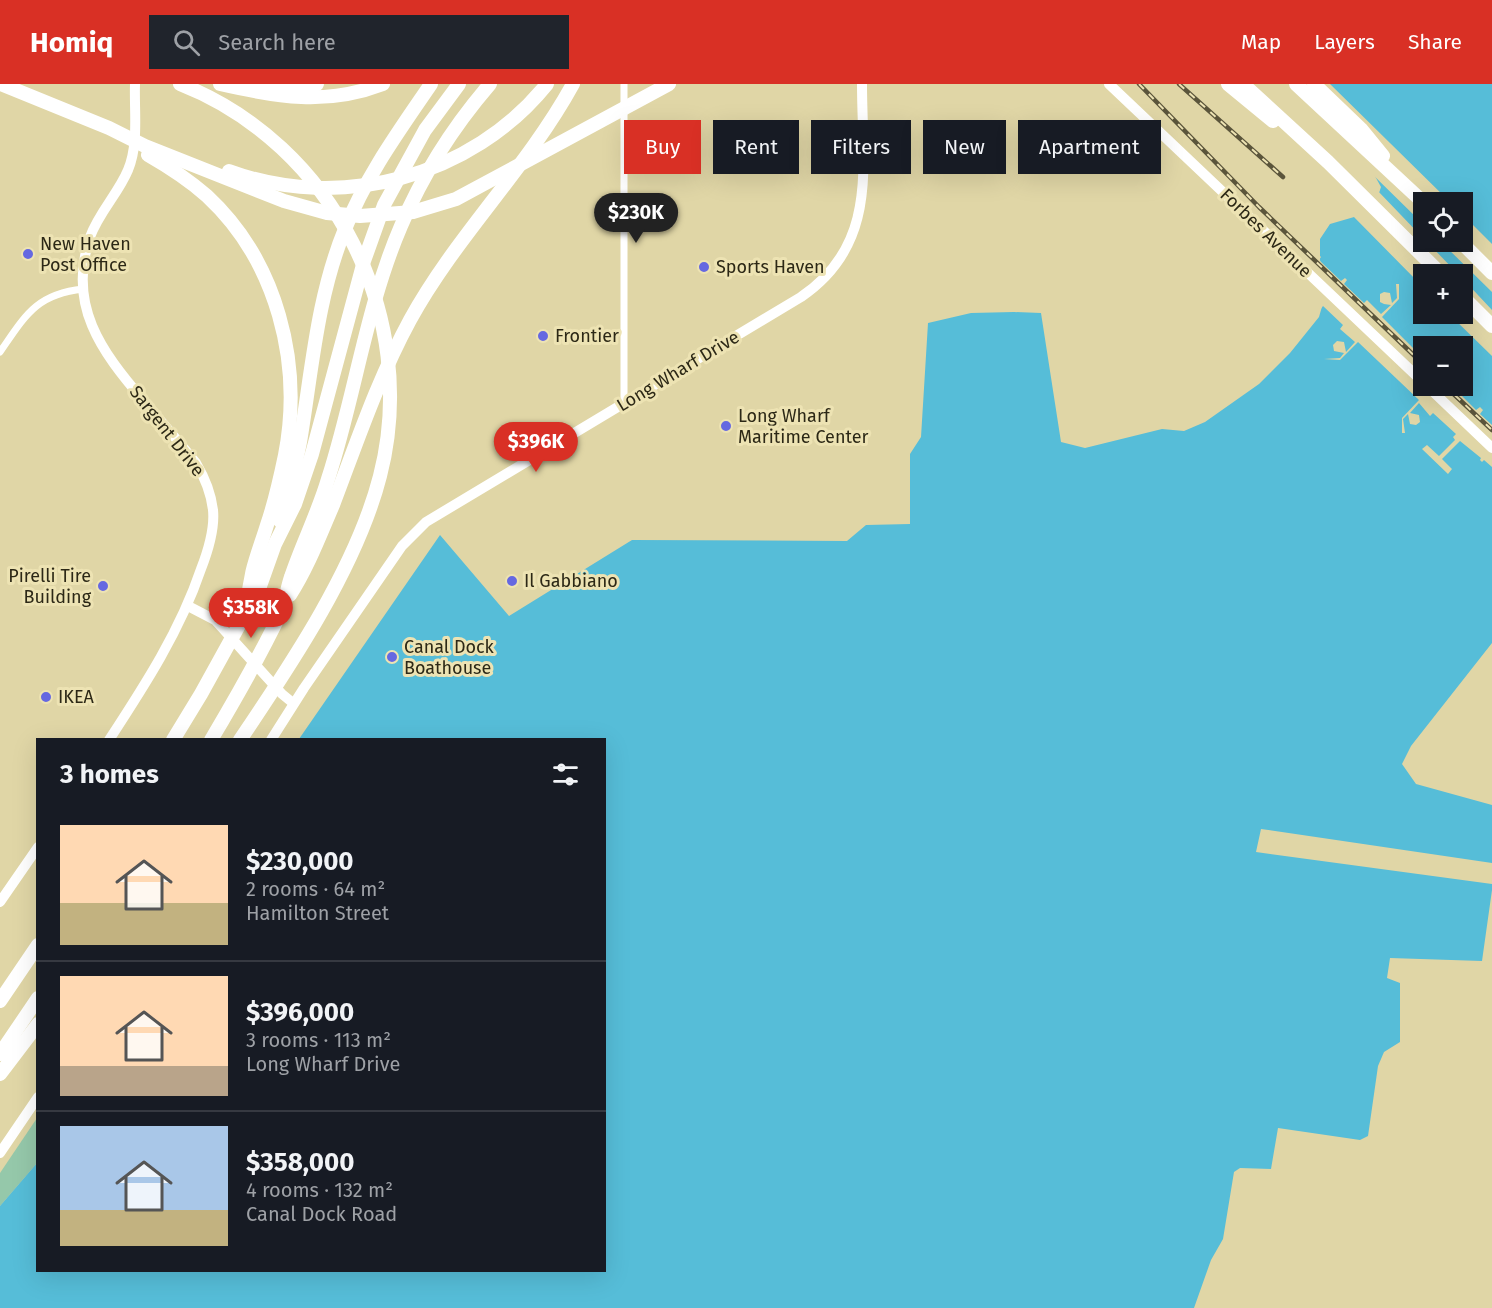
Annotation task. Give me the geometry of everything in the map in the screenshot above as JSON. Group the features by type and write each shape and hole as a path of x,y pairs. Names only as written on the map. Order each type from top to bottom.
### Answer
{"highway":[{"path":"1,84 109,128 158,151 298,206 343,215 377,216 413,212 456,199 669,84"},
{"path":"180,84 225,105 263,132 295,160 332,205 355,245 371,284 387,354 390,407 386,445 379,478 358,537 331,593 241,738"},
{"path":"220,84 293,98 321,98 361,91 383,84"},
{"path":"252,84 282,87 317,84"},
{"path":"275,544 297,458 322,300 339,243 358,198 431,84"},
{"path":"254,584 295,504 312,454 364,261 377,222 396,181 425,130 459,84"},
{"path":"281,610 327,482 386,268 400,227 424,176 457,125 490,84"},
{"path":"158,151 263,181 331,188 367,185 417,173 449,162 504,127 547,84"},
{"path":"212,738 237,697 281,610 301,579 325,525 391,356 421,301 549,124 573,84"},
{"path":"1228,84 1255,108 1328,162"},
{"path":"1243,84 1328,162 1431,264"},
{"path":"1296,84 1352,138 1405,183"},
{"path":"1314,84 1361,129 1414,192"},
{"path":"158,151 184,178 207,197 246,242 260,266 272,294 285,337 290,382 287,442 247,609 174,738"},
{"path":"1471,252 1492,273"},
{"path":"1473,307 1492,326"},
{"path":"0,1001 36,948"},
{"path":"0,1054 36,1001"},
{"path":"0,1074 36,1027"}],"main road":[{"name":"Sargent Drive","path":"110,738 160,660 188,606 208,551 213,528 213,512 205,478 196,463 105,353 90,322 85,305 83,289 90,237 99,217 122,182 131,158 135,84"},
{"name":"Long Wharf Drive","path":"272,738 293,703 412,535 441,513 801,297 825,279 842,257 855,231 862,199 862,84"},
{"name":"Forbes Avenue","path":"1109,84 1413,373"},
{"name":"Forbes Avenue","path":"1438,396 1492,448"},
{"path":"188,606 214,620 293,703"},
{"path":"0,902 36,850"},
{"path":"0,1153 36,1100"}],"street":[{"path":"624,84 624,404"},
{"path":"0,352 39,302 57,293 83,289"}],"green space":[{"path":"36,1119 36,1164 0,1206 0,1173"}],"water":[{"path":"1328,84 1492,84 1492,643 1411,746 1402,764 1416,784 1492,805 1492,863 1261,829 1256,852 1492,884 1482,961 1390,958 1387,978 1400,983 1400,1042 1384,1052 1378,1066 1368,1136 1360,1140 1278,1128 1271,1169 1240,1168 1234,1172 1223,1239 1211,1260 1194,1308 0,1308 0,1206 36,1164 36,1272 606,1272 606,738 300,738 440,535 509,616 632,540 847,541 866,525 910,524 910,454 921,437 928,323 971,313 1041,313 1061,442 1085,448 1162,429 1184,431 1205,422 1259,384 1290,353 1319,317 1327,289 1320,260 1320,239 1330,224 1361,215 1376,202 1381,187 1328,91"}],"pier":[{"path":"1325,84 1330,84 1440,192 1413,192 1413,214 1368,170 1326,93"},
{"path":"1377,190 1413,228 1413,252 1437,252 1448,264 1413,264 1413,277 1351,214 1359,212 1373,200"},
{"path":"1473,225 1492,244 1492,292 1473,273 1473,264 1463,264 1451,252 1473,252"},
{"path":"1319,255 1321,257 1319,260 1341,281 1345,278 1347,280 1344,284 1364,303 1367,300 1381,314 1391,305 1380,302 1380,294 1390,293 1392,303 1397,298 1396,284 1399,284 1399,299 1382,317 1413,348 1413,394 1358,342 1340,360 1324,359 1340,358 1344,353 1334,351 1333,345 1337,341 1344,342 1346,352 1355,342 1340,329 1343,325 1323,306 1319,309 1324,289 1317,260"},
{"path":"1473,290 1492,310 1492,356 1459,324 1473,324"},
{"path":"1415,396 1462,396 1476,410 1480,407 1483,410 1480,414 1492,425 1492,467 1484,460 1482,462 1481,458 1460,441 1442,459 1452,469 1448,474 1422,449 1427,445 1439,456 1455,440 1453,437 1456,434 1433,413 1430,416 1419,403 1410,413 1419,415 1420,422 1416,425 1410,424 1408,414 1403,419 1405,433 1402,433 1402,418 1419,400"}],"railway":[{"path":"1139,84 1259,207 1413,354"},
{"path":"1179,84 1283,177"},
{"path":"1456,396 1492,430"}],"place":[{"name":"New Haven Post Office","path":"28,254"},
{"name":"Sports Haven","path":"704,267"},
{"name":"Frontier","path":"543,336"},
{"name":"Long Wharf Maritime Center","path":"726,426"},
{"name":"Il Gabbiano","path":"512,581"},
{"name":"Pirelli Tire Building","path":"103,586"},
{"name":"Canal Dock Boathouse","path":"392,657"},
{"name":"IKEA","path":"46,697"}]}
